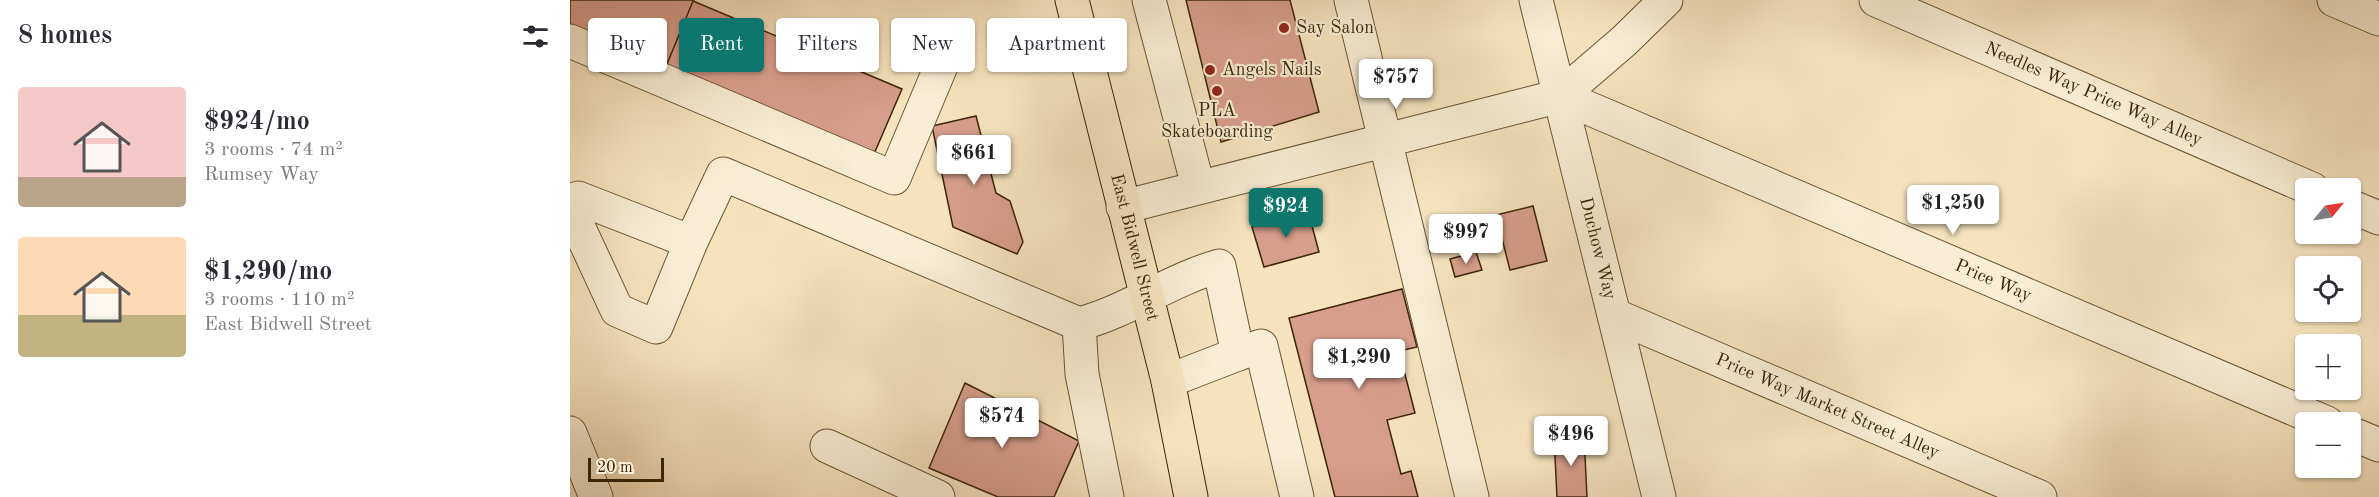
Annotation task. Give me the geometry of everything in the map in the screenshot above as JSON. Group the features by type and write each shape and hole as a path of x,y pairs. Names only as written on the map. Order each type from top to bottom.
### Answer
{"main road":[{"name":"East Bidwell Street","path":"1072,0 1168,381 1191,497"}],"street":[{"path":"1149,0 1198,186"},
{"path":"1351,0 1473,497"},
{"name":"Duchow Way","path":"1536,0 1659,497"},
{"path":"1123,207 1198,186 1560,96 1624,41 1666,0"},
{"name":"Needles Way Price Way Alley","path":"1876,0 2295,182"},
{"path":"2334,0 2379,19"},
{"path":"570,41 894,178 939,72"},
{"name":"Price Way","path":"1560,96 2301,412"},
{"path":"691,242 723,174 1079,324 1101,318 1191,273 1219,266 1238,354"},
{"path":"2361,211 2379,218"},
{"name":"Price Way Market Street Alley","path":"1614,315 2040,497"},
{"path":"1079,324 1083,374 1107,497"},
{"path":"1168,381 1261,346 1298,497"},
{"path":"570,433 596,497"},
{"path":"2361,438 2379,445"},
{"path":"827,446 938,497"}],"building":[{"path":"570,0 694,0 686,18 679,18 679,36 667,64 667,18 588,18 588,33 570,25"},
{"path":"1186,0 1290,0 1319,112 1221,142"},
{"path":"693,1 733,18 686,18"},
{"path":"764,31 776,36 776,72 862,72 902,89 874,154 667,70 667,64 679,35 679,72 764,72"},
{"path":"976,116 996,193 1010,201 1023,242 1017,254 953,227 932,126"},
{"path":"1533,206 1547,261 1510,270 1496,215"},
{"path":"1308,211 1319,252 1264,267 1252,227"},
{"path":"1476,252 1482,270 1455,277 1450,259"},
{"path":"1402,289 1417,347 1399,351 1415,413 1387,420 1401,474 1411,471 1418,497 1335,497 1289,318"},
{"path":"965,383 1079,441 1054,497 998,497 929,468"},
{"path":"1584,436 1587,497 1557,497 1554,437"}],"place":[{"name":"Say Salon","path":"1284,28"},
{"name":"Angels Nails","path":"1210,70"},
{"name":"PLA Skateboarding","path":"1217,91"}]}
